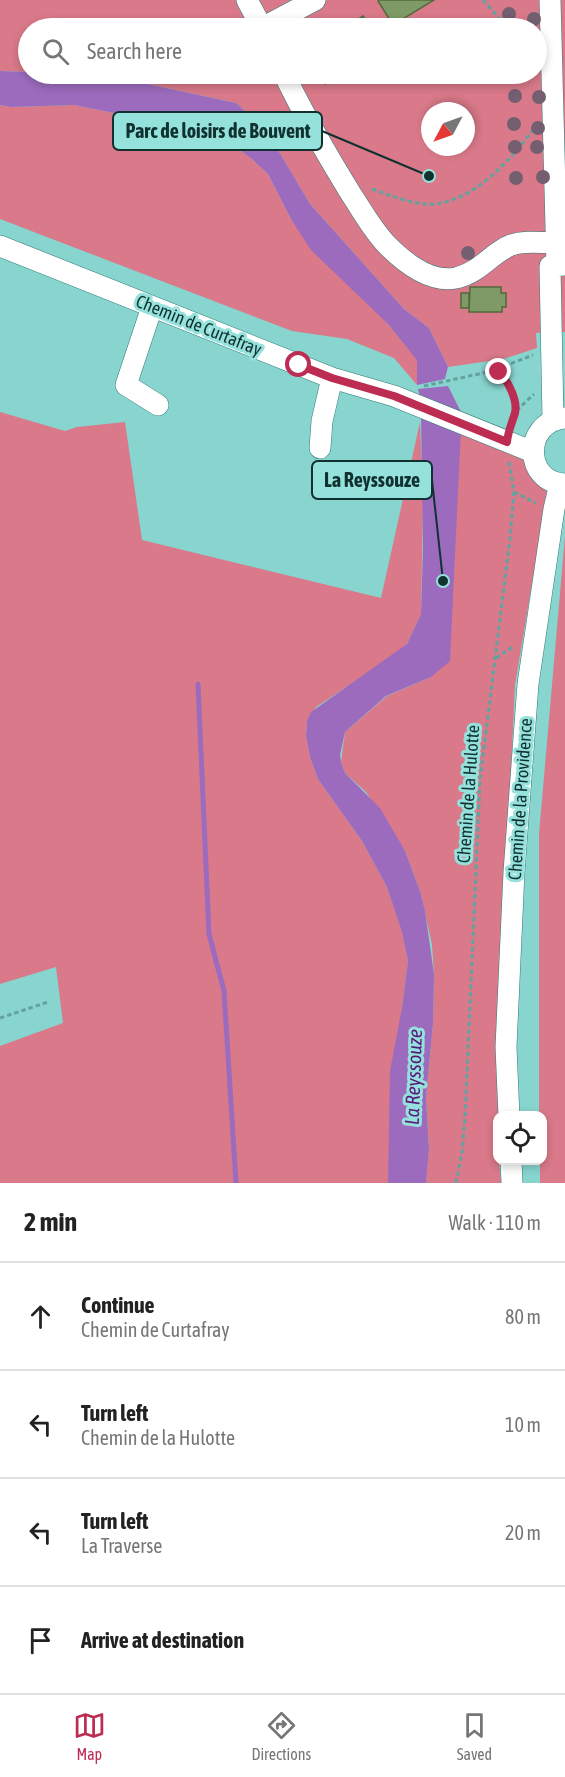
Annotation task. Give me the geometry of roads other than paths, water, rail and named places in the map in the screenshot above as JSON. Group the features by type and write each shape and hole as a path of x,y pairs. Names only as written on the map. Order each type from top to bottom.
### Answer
{"street":[{"path":"247,0 257,18"},
{"path":"281,18 315,0"},
{"path":"550,0 553,105 559,137 556,243 561,265 550,266 552,348 559,419 541,430 533,452 538,469 551,481 562,484"},
{"path":"289,84 307,119 375,230 404,261 421,272 438,278 455,278 476,270 508,246 522,242 556,243"},
{"name":"Chemin de Curtafray","path":"0,246 332,378 394,396 418,397 466,425 533,452"},
{"path":"152,307 126,385 158,405"},
{"path":"320,448 322,421 332,378"},
{"name":"Chemin de la Providence","path":"509,1111 506,1047 514,872 528,684 554,509 562,484"},
{"path":"511,1165 512,1183"}],"water":[{"path":"0,71 18,72 18,84 147,84 236,103 266,130 310,204 404,309 429,328 448,367 445,379 417,385 417,360 388,324 311,250 291,219 268,174 236,147 164,123 74,105 11,107 0,105"},
{"path":"448,386 463,416 422,405 418,389"},
{"path":"421,415 461,428 450,661 431,677 386,696 345,732 340,755 345,773 380,808 405,851 421,894 434,974 433,1024 426,1097 429,1150 426,1183 388,1183 390,1071 408,961 402,932 387,887 362,841 318,779 306,736 307,721 311,712 407,644 421,614 423,547"}],"waterway":[{"path":"198,684 209,934 224,991 236,1183"}],"place":[{"name":"Parc de loisirs de Bouvent","path":"429,176"},
{"name":"La Reyssouze","path":"443,581"}]}
